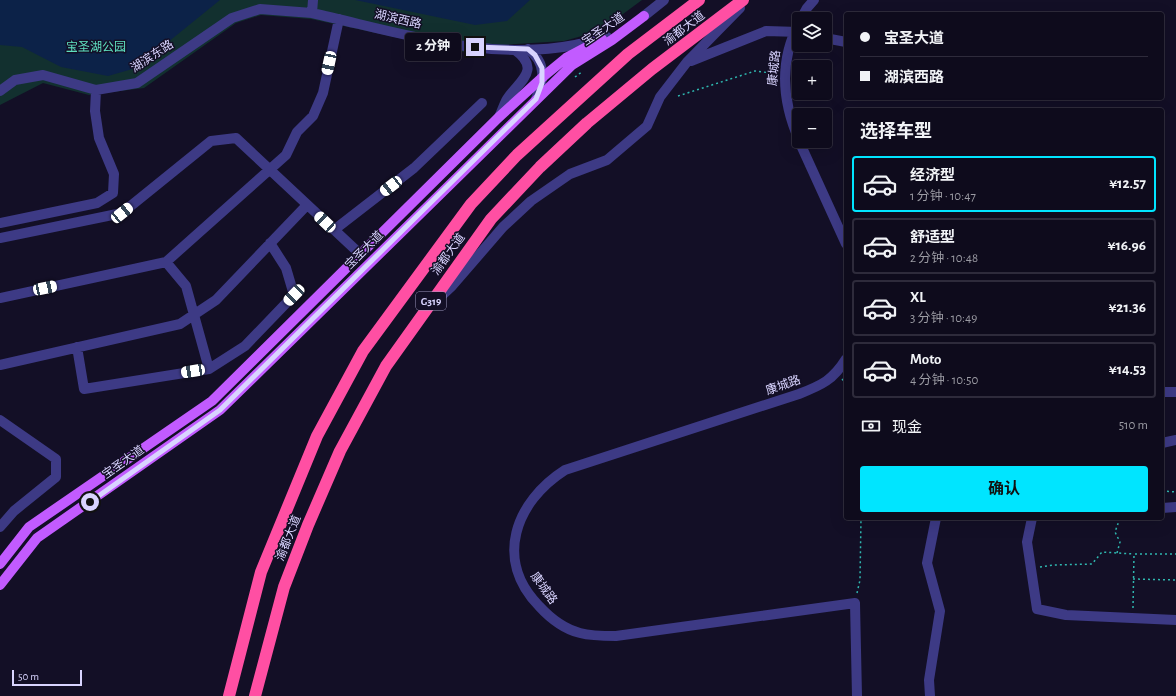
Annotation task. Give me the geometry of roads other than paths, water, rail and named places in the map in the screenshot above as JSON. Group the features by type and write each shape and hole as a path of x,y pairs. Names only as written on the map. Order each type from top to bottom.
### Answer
{"highway":[{"name":"渝都大道","path":"229,696 261,572 317,436 363,351 471,204 512,160 628,54 699,0"},
{"name":"渝都大道","path":"255,696 284,587 340,451 386,366 491,219 540,167 587,124 652,69 743,0"}],"main road":[{"name":"宝圣大道","path":"0,564 29,528 212,401 499,117 542,77 566,58 644,16"},
{"name":"宝圣大道","path":"0,585 37,538 220,410 572,65 612,40 644,16"}],"street":[{"path":"312,13 313,0"},
{"path":"644,16 664,0"},
{"path":"424,312 452,286 503,227 531,201 570,174 607,160 647,126 660,97 687,62 747,0"},
{"path":"805,12 814,0"},
{"name":"湖滨东路","path":"0,90 15,80 42,75 96,90 137,83 232,18 260,9 312,13"},
{"name":"湖滨西路","path":"312,13 462,46 515,50 575,45 607,36"},
{"path":"0,298 166,262 286,155 296,132 313,116 323,93 339,19"},
{"path":"687,62 766,31 792,29"},
{"path":"832,39 844,42"},
{"name":"康城路","path":"792,41 787,53 784,95 792,122"},
{"path":"528,49 535,55 542,68 542,83 536,99"},
{"path":"499,117 507,99 521,84 528,68 524,57 515,50"},
{"path":"0,223 97,203 113,193 114,174 99,138 95,111 96,90"},
{"path":"334,230 414,168 482,103"},
{"path":"0,238 122,213 211,141 236,138 360,254"},
{"name":"康城路","path":"803,148 844,240"},
{"path":"0,365 180,324 216,300 307,204"},
{"path":"77,348 84,389 209,369 246,346 294,295 286,268 270,243"},
{"path":"166,262 186,286 209,369"},
{"name":"康城路","path":"844,362 837,374 820,385 799,394 564,470 551,479 528,504 516,532 515,548 521,579 536,603 547,615 562,625 579,633 597,636 616,636 855,603 857,696"},
{"path":"1164,392 1176,392"},
{"path":"0,420 56,459 56,477 14,511 0,527"},
{"path":"1164,443 1176,440"},
{"path":"1164,508 1176,507"},
{"path":"930,696 929,680 940,612 927,563 936,520"},
{"path":"1032,520 1027,542 1037,609 1066,615 1176,620"}],"water":[{"path":"0,0 220,0 136,68 108,76 61,67 22,47 0,45"},
{"path":"355,0 530,0 507,21 475,25"}],"park label":[{"name":"宝圣湖公园","path":"96,47"}]}
